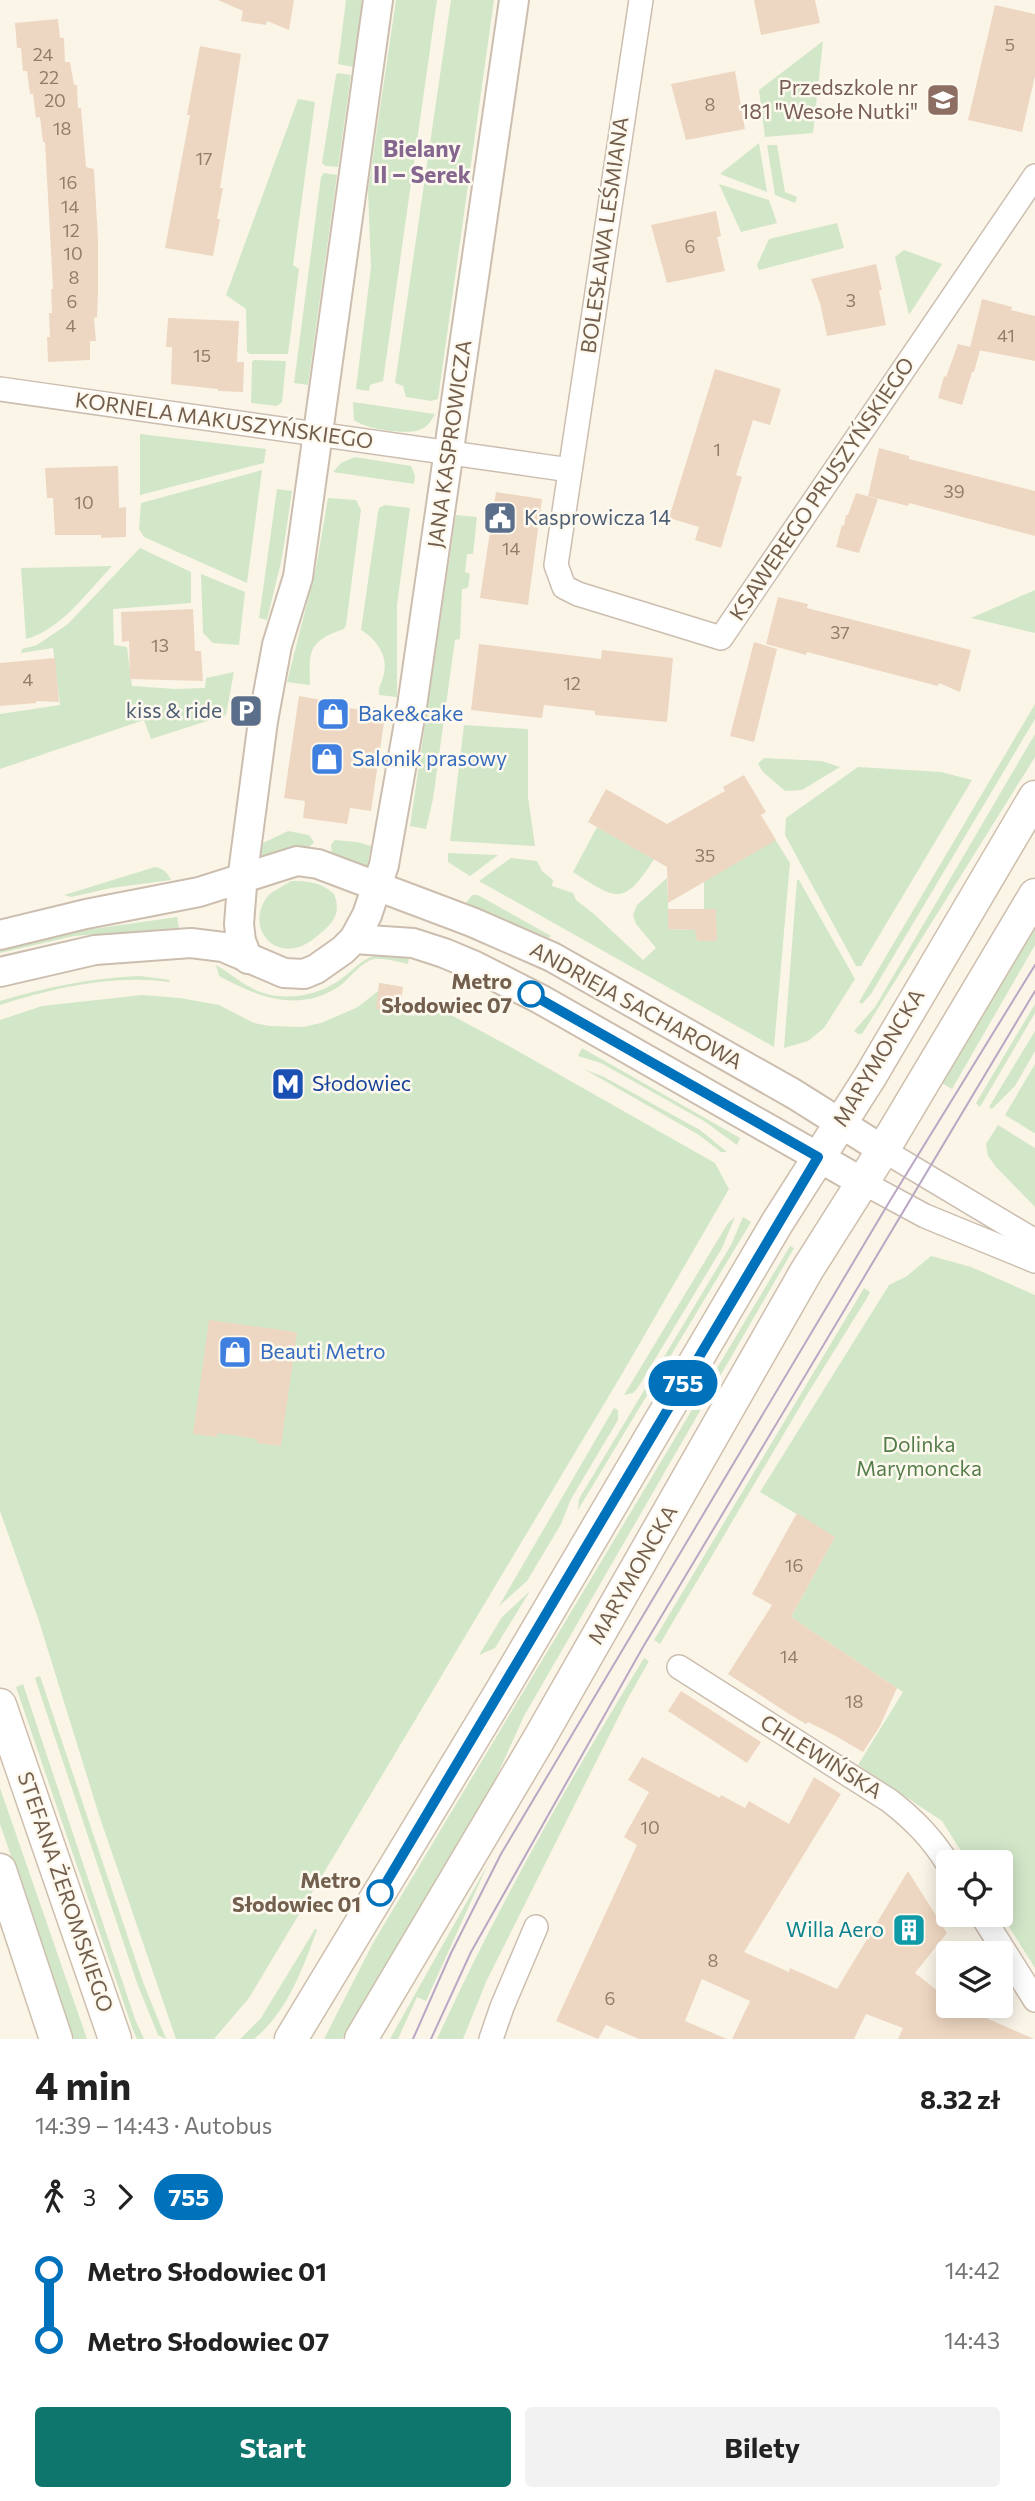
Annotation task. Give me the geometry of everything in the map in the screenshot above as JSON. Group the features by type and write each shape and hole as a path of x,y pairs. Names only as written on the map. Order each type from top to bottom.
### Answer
{"main road":[{"name":"MARYMONCKA","path":"290,2033 502,1690 777,1223 870,1077 1035,797"},
{"name":"MARYMONCKA","path":"361,2039 539,1739 807,1270 883,1150 1035,895"},
{"name":"STEFANA ŻEROMSKIEGO","path":"0,1705 115,2039"},
{"path":"0,1870 56,2039"}],"street":[{"path":"248,959 239,924 242,880 263,721 278,645 298,577 378,0"},
{"name":"JANA KASPROWICZA","path":"378,886 412,706 514,0"},
{"name":"BOLESŁAWA LEŚMIANA","path":"570,470 641,0"},
{"name":"KSAWEREGO PRUSZYŃSKIEGO","path":"570,470 556,565 564,587 578,594 721,638 1035,176"},
{"name":"KORNELA MAKUSZYŃSKIEGO","path":"0,389 448,451"},
{"path":"448,451 570,470"},
{"path":"0,935 86,914 191,894 297,861 318,864 378,886 354,939 332,959 304,974 284,973 223,947 191,943 95,950 0,972"},
{"name":"ANDRIEJA SACHAROWA","path":"378,886 472,922 552,957 794,1094 883,1150"},
{"name":"ANDRIEJA SACHAROWA","path":"354,939 413,943 465,962 540,999 862,1182"},
{"path":"883,1150 1035,1241"},
{"path":"862,1182 915,1211 1035,1261"},
{"name":"CHLEWIŃSKA","path":"679,1667 890,1801 920,1825 939,1850"},
{"path":"491,2039 497,2018 536,1927"},
{"path":"989,1927 1035,2000"}],"green space":[{"path":"346,0 362,0 353,67 338,64"},
{"path":"396,0 437,0 383,381 370,385 369,391 356,389 371,267 368,190"},
{"path":"451,0 494,0 438,399 431,401 406,397 403,386 395,383"},
{"path":"823,41 813,133 765,137 759,90"},
{"path":"338,73 351,75 338,167 325,166 322,163"},
{"path":"298,99 315,102 293,265 299,269 288,354 250,354 247,352 246,309 226,295"},
{"path":"759,143 767,192 720,174"},
{"path":"767,145 777,145 785,192 797,197 795,203 775,195"},
{"path":"324,173 337,175 308,385 294,383 321,177"},
{"path":"719,184 769,200 777,223 741,232"},
{"path":"837,223 844,248 759,270 757,265 769,239"},
{"path":"904,250 942,264 909,315 895,257"},
{"path":"254,360 286,361 282,402 277,406 251,403"},
{"path":"353,402 435,414 427,425 419,430 386,430 354,420"},
{"path":"140,434 266,449 264,463 140,495"},
{"path":"355,457 411,466 415,476 414,484 333,472 341,463"},
{"path":"262,470 247,583 144,537 139,529 141,503"},
{"path":"277,489 292,491 282,558 267,620 259,618"},
{"path":"328,498 356,500 361,510 346,625 344,629 323,638 313,649 310,685 287,682 316,568"},
{"path":"385,505 410,508 397,605 397,697 379,695 384,660 376,643 361,630 378,512 379,508"},
{"path":"456,515 477,517 473,554 467,554 465,572 470,574 468,588 462,589 460,639 455,640 433,799 426,829 410,826"},
{"path":"140,548 191,572 191,603 113,609 114,645 127,647 132,686 205,688 206,678 234,672 226,715 151,739 144,720 0,769 0,714 60,705 53,648 21,653 22,649 37,645 68,624"},
{"path":"112,566 62,619 26,639 21,568"},
{"path":"201,574 245,592 239,645 213,643 203,633"},
{"path":"1035,590 1035,633 971,618"},
{"path":"1035,704 1035,719 871,994 862,1004 859,1002"},
{"path":"464,725 528,729 528,797 535,846 450,841"},
{"path":"1035,734 1035,757 862,1034 858,1034 854,1031 875,1007"},
{"path":"764,758 822,761 840,767 802,790 785,791 763,772 758,764"},
{"path":"858,767 941,772 972,780 861,966 856,966 785,835 786,818"},
{"path":"597,827 654,859 634,886 626,892 609,893 573,872"},
{"path":"288,831 309,835 314,842 308,848 288,849 260,859 263,843"},
{"path":"775,839 790,863 774,1047 479,881 511,858 537,861 542,871 553,880 552,886 573,893 576,900 643,960 656,948 636,924 633,915 637,905 667,878 669,929 696,930 697,941 716,941 716,909 704,910 704,880"},
{"path":"335,840 371,846 366,872 332,854 331,845"},
{"path":"448,853 498,855 470,876 448,862"},
{"path":"155,867 165,871 171,880 111,888 71,897 64,895"},
{"path":"797,880 855,979 824,1028 808,1041 784,1048"},
{"path":"291,881 314,883 329,890 334,894 337,911 330,924 314,939 288,949 270,942 260,926 259,916 268,896"},
{"path":"472,895 478,895 551,936 549,938 466,903"},
{"path":"177,917 179,928 74,936 0,953 0,950 58,934"},
{"path":"1035,928 1035,945 952,1089 942,1083"},
{"path":"382,954 409,958 408,964 383,959 370,960 326,994 295,1000 264,996 248,990 219,976 216,965 258,991 290,997 322,990 365,960"},
{"path":"140,976 170,980 83,984 0,1005 0,1001 52,987"},
{"path":"380,983 403,987 399,1012 414,1016 416,1006 425,1001 715,1163 729,1189 622,1374 249,1998 214,2039 176,2039 99,1815 38,1618 0,1511 0,1020 42,1006 142,995 219,1005 254,1023 269,1026 303,1027 321,1023 358,1007 378,991"},
{"path":"1035,1004 1035,1013 980,1107 976,1103"},
{"path":"1035,1031 1035,1051 1015,1086 992,1109 989,1107"},
{"path":"582,1048 740,1138 737,1145 704,1121 601,1063 578,1056"},
{"path":"1035,1064 1035,1133 1034,1133 1005,1115"},
{"path":"584,1069 604,1077 700,1130 727,1152 721,1152 699,1135"},
{"path":"998,1125 1035,1148 1035,1207 988,1156 986,1144"},
{"path":"735,1217 722,1248 637,1389 624,1395 728,1223"},
{"path":"743,1217 751,1222 578,1510 579,1499 731,1245"},
{"path":"790,1246 794,1248 524,1716 486,1800 342,2039 324,2039 373,1943"},
{"name":"Dolinka Marymoncka","path":"931,1256 971,1267 1035,1295 1035,1968 1009,1927 1013,1927 1013,1850 960,1850 942,1821 858,1765 903,1692 791,1617 835,1537 760,1492 889,1285 907,1276"},
{"path":"864,1288 870,1292 867,1298 660,1644 654,1640"},
{"path":"614,1408 618,1410 618,1420 571,1499 561,1524 527,1581 499,1606"},
{"path":"530,1591 495,1648 479,1655 502,1617"},
{"path":"644,1658 649,1661 486,1982 463,2039 437,2039 484,1941 535,1845"},
{"path":"40,1676 143,1982 166,2039 158,2035 137,1983 35,1678"},
{"path":"23,1684 144,2039 137,2039 133,2030 16,1687"},
{"path":"0,1788 87,2039 74,2039 0,1824"},
{"path":"488,1864 426,2001 417,1997 398,2039 390,2039"},
{"path":"315,1929 317,1930 300,1974 285,2003 254,2039 240,2039 261,2018"}],"building":[{"path":"218,0 294,0 289,30 267,21 266,25 241,21 243,11"},
{"path":"754,0 815,0 820,23 761,35"},
{"path":"995,5 1035,14 1035,76 1022,132 968,120"},
{"path":"58,19 60,38 64,38 65,62 70,62 74,85 77,85 86,167 94,169 98,293 97,317 94,318 96,341 90,341 90,360 48,362 47,337 50,337 49,313 52,313 53,289 45,142 40,117 36,118 27,71 23,71 21,48 17,48 15,23"},
{"path":"200,46 241,54 220,188 223,188 217,219 220,219 213,256 165,248"},
{"path":"735,71 745,129 686,140 671,84"},
{"path":"716,211 721,236 717,237 725,271 667,283 651,225"},
{"path":"876,264 886,325 827,336 820,303 811,279"},
{"path":"982,299 1035,316 1035,361 980,350 962,405 938,398 958,344 970,347"},
{"path":"168,318 239,321 237,362 244,362 243,392 171,384 172,347 166,347"},
{"path":"715,369 781,389 770,425 753,420 736,475 742,477 721,548 695,540 699,527 669,518"},
{"path":"879,448 909,456 909,459 1035,491 1035,536 909,503 908,506 868,496"},
{"path":"118,466 119,508 126,507 126,537 55,535 53,498 47,498 45,468"},
{"path":"496,492 542,499 528,605 480,598"},
{"path":"856,493 878,499 859,553 836,547"},
{"path":"778,597 808,604 807,608 971,650 960,692 939,683 938,686 766,644"},
{"path":"193,609 195,651 201,651 203,681 130,679 129,641 122,642 121,612"},
{"path":"754,642 777,649 754,742 730,736"},
{"path":"479,644 601,659 602,650 673,658 667,722 595,715 595,711 544,705 542,718 471,710"},
{"path":"55,658 59,702 36,701 0,706 0,663"},
{"path":"299,696 321,700 320,704 363,710 364,706 386,709 371,811 350,808 347,824 303,818 305,801 284,798"},
{"path":"744,775 766,812 761,815 776,840 668,903 667,867 588,822 606,789 667,824 725,791 723,787"},
{"path":"668,909 716,909 717,941 697,941 695,930 668,929"},
{"path":"379,983 403,987 399,1012 376,1009"},
{"path":"209,1320 297,1332 281,1446 218,1433 217,1437 193,1434"},
{"path":"797,1513 835,1537 791,1617 897,1688 880,1726 863,1752 808,1722 806,1724 728,1674 772,1605 752,1594"},
{"path":"681,1691 761,1742 747,1763 668,1711"},
{"path":"642,1757 720,1798 721,1795 745,1808 749,1801 789,1824 814,1777 841,1794 744,1952 789,1972 790,1968 837,1989 908,1871 936,1916 936,1927 943,1927 947,1933 941,1941 936,1941 936,1947 915,1973 936,1990 936,2018 986,2018 1034,2039 898,2039 903,2028 866,2014 854,2039 732,2039 750,2001 702,1979 685,2021 727,2039 639,2039 606,2025 598,2039 556,2021 637,1845 624,1837 649,1792 628,1780"}],"tram line":[{"path":"413,2039 451,1953 501,1854 891,1199 1035,965"},
{"path":"431,2039 471,1952 643,1647 1035,991"}],"bus line":[{"name":"755","path":"380,1893 818,1157 531,994"}],"place":[{"name":"Przedszkole nr 181 \"Wesołe Nutki\"","path":"943,100"},
{"name":"Kasprowicza 14","path":"500,518"},
{"name":"kiss & ride","path":"246,711"},
{"name":"Bake&cake","path":"333,714"},
{"name":"Salonik prasowy","path":"327,759"},
{"name":"Metro Słodowiec 07","path":"531,994"},
{"name":"Słodowiec","path":"288,1084"},
{"name":"Beauti Metro","path":"235,1352"},
{"name":"Metro Słodowiec 01","path":"380,1893"},
{"name":"Willa Aero","path":"909,1930"}],"district":[{"name":"Bielany II – Serek","path":"422,162"}]}
